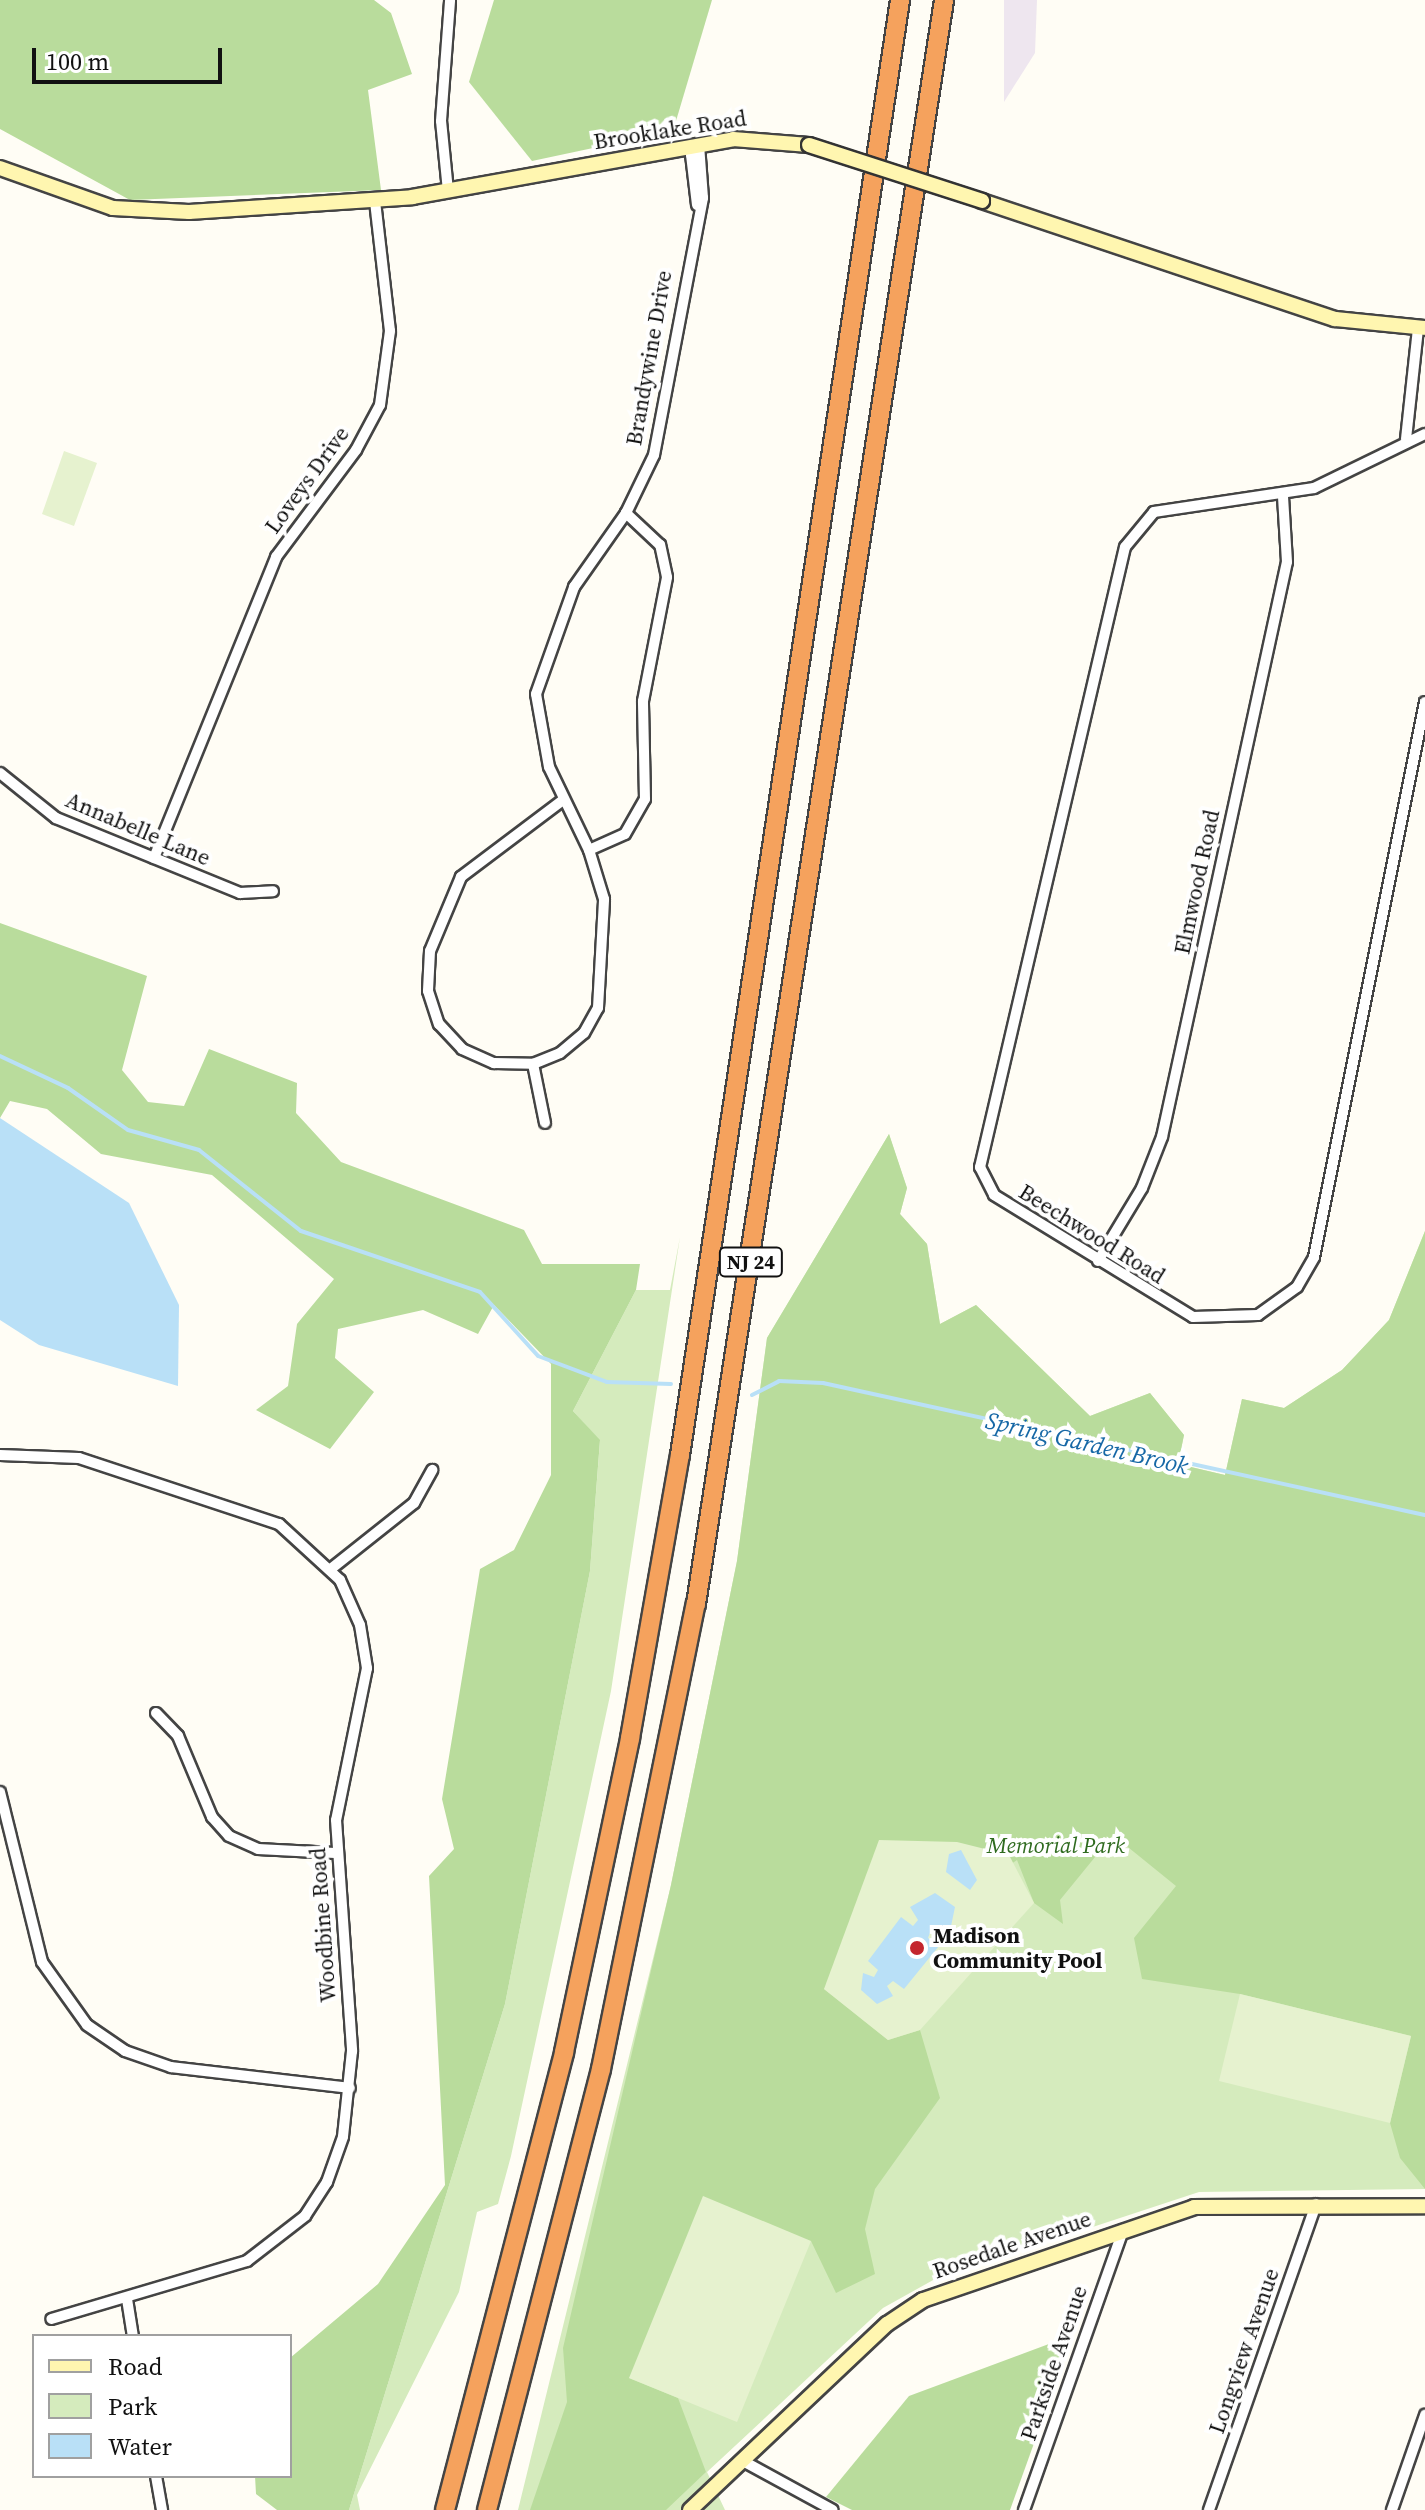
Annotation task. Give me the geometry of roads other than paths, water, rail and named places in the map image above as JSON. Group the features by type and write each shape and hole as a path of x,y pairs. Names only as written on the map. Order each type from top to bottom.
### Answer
{"highway":[{"name":"NJ 24","path":"445,2510 564,2052 639,1690 900,0"},
{"name":"NJ 24","path":"487,2510 601,2069 691,1633 944,0"}],"street":[{"path":"448,191 441,121 450,0"},
{"name":"Brooklake Road","path":"0,168 128,210 375,201 448,191 699,145 759,138 809,145 1292,306 1422,328"},
{"name":"Brandywine Drive","path":"563,800 461,877 439,920 427,974 433,1011 462,1049 494,1063 533,1064 574,1044 598,1008 606,922 589,850 563,800 541,742 541,674 574,587 626,513 660,430 697,205 691,155 699,145"},
{"name":"Loveys Drive","path":"154,858 276,557 356,450 380,405 390,331 375,201"},
{"path":"1406,439 1422,328"},
{"name":"Beechwood Road","path":"1425,434 1406,439 1338,479 1283,497 1165,508 1142,520 1125,547 980,1156 994,1195 1177,1311 1216,1321 1274,1307 1307,1272 1425,702"},
{"name":"Elmwood Road","path":"1098,1261 1142,1188 1162,1137 1287,562 1283,497"},
{"path":"589,850 625,834 645,799 643,701 667,577 660,545 626,513"},
{"name":"Annabelle Lane","path":"0,773 56,818 240,893 273,891"},
{"path":"533,1064 545,1123"},
{"name":"Woodbine Road","path":"0,1455 79,1458 258,1515 299,1536 332,1568 360,1625 367,1668 335,1853 350,2088 327,2182 287,2234 247,2261 51,2319"},
{"path":"332,1568 414,1503 432,1470"},
{"path":"156,1713 178,1736 212,1817 229,1836 258,1849 335,1853"},
{"path":"0,1792 42,1962 87,2025 125,2051 171,2067 350,2088"},
{"name":"Longview Avenue","path":"1209,2510 1316,2204"},
{"name":"Rosedale Avenue","path":"690,2510 903,2311 1123,2230 1213,2205 1425,2206"},
{"name":"Parkside Avenue","path":"1026,2510 1123,2230"},
{"path":"127,2299 133,2334"},
{"path":"1392,2510 1425,2415"},
{"path":"743,2461 833,2510"},
{"path":"156,2478 162,2510"}],"water":[{"path":"0,1118 129,1203 179,1305 178,1386 39,1345 0,1320"},
{"path":"961,1850 977,1880 970,1890 946,1872 949,1854"},
{"path":"935,1893 955,1907 949,1936 931,1930 928,1938 939,1946 904,1989 893,1981 887,1986 893,1996 877,2004 861,1990 863,1973 874,1977 878,1970 868,1961 901,1917 913,1926 918,1920 910,1907"}],"waterway":[{"name":"Spring Garden Brook","path":"0,1056 68,1088 128,1130 199,1150 301,1231 480,1292 538,1356 607,1382 671,1384"},
{"name":"Spring Garden Brook","path":"752,1395 779,1381 823,1383 1425,1515"}],"place":[{"name":"Madison Community Pool","path":"917,1948"}],"park label":[{"name":"Memorial Park","path":"1056,1846"}]}
